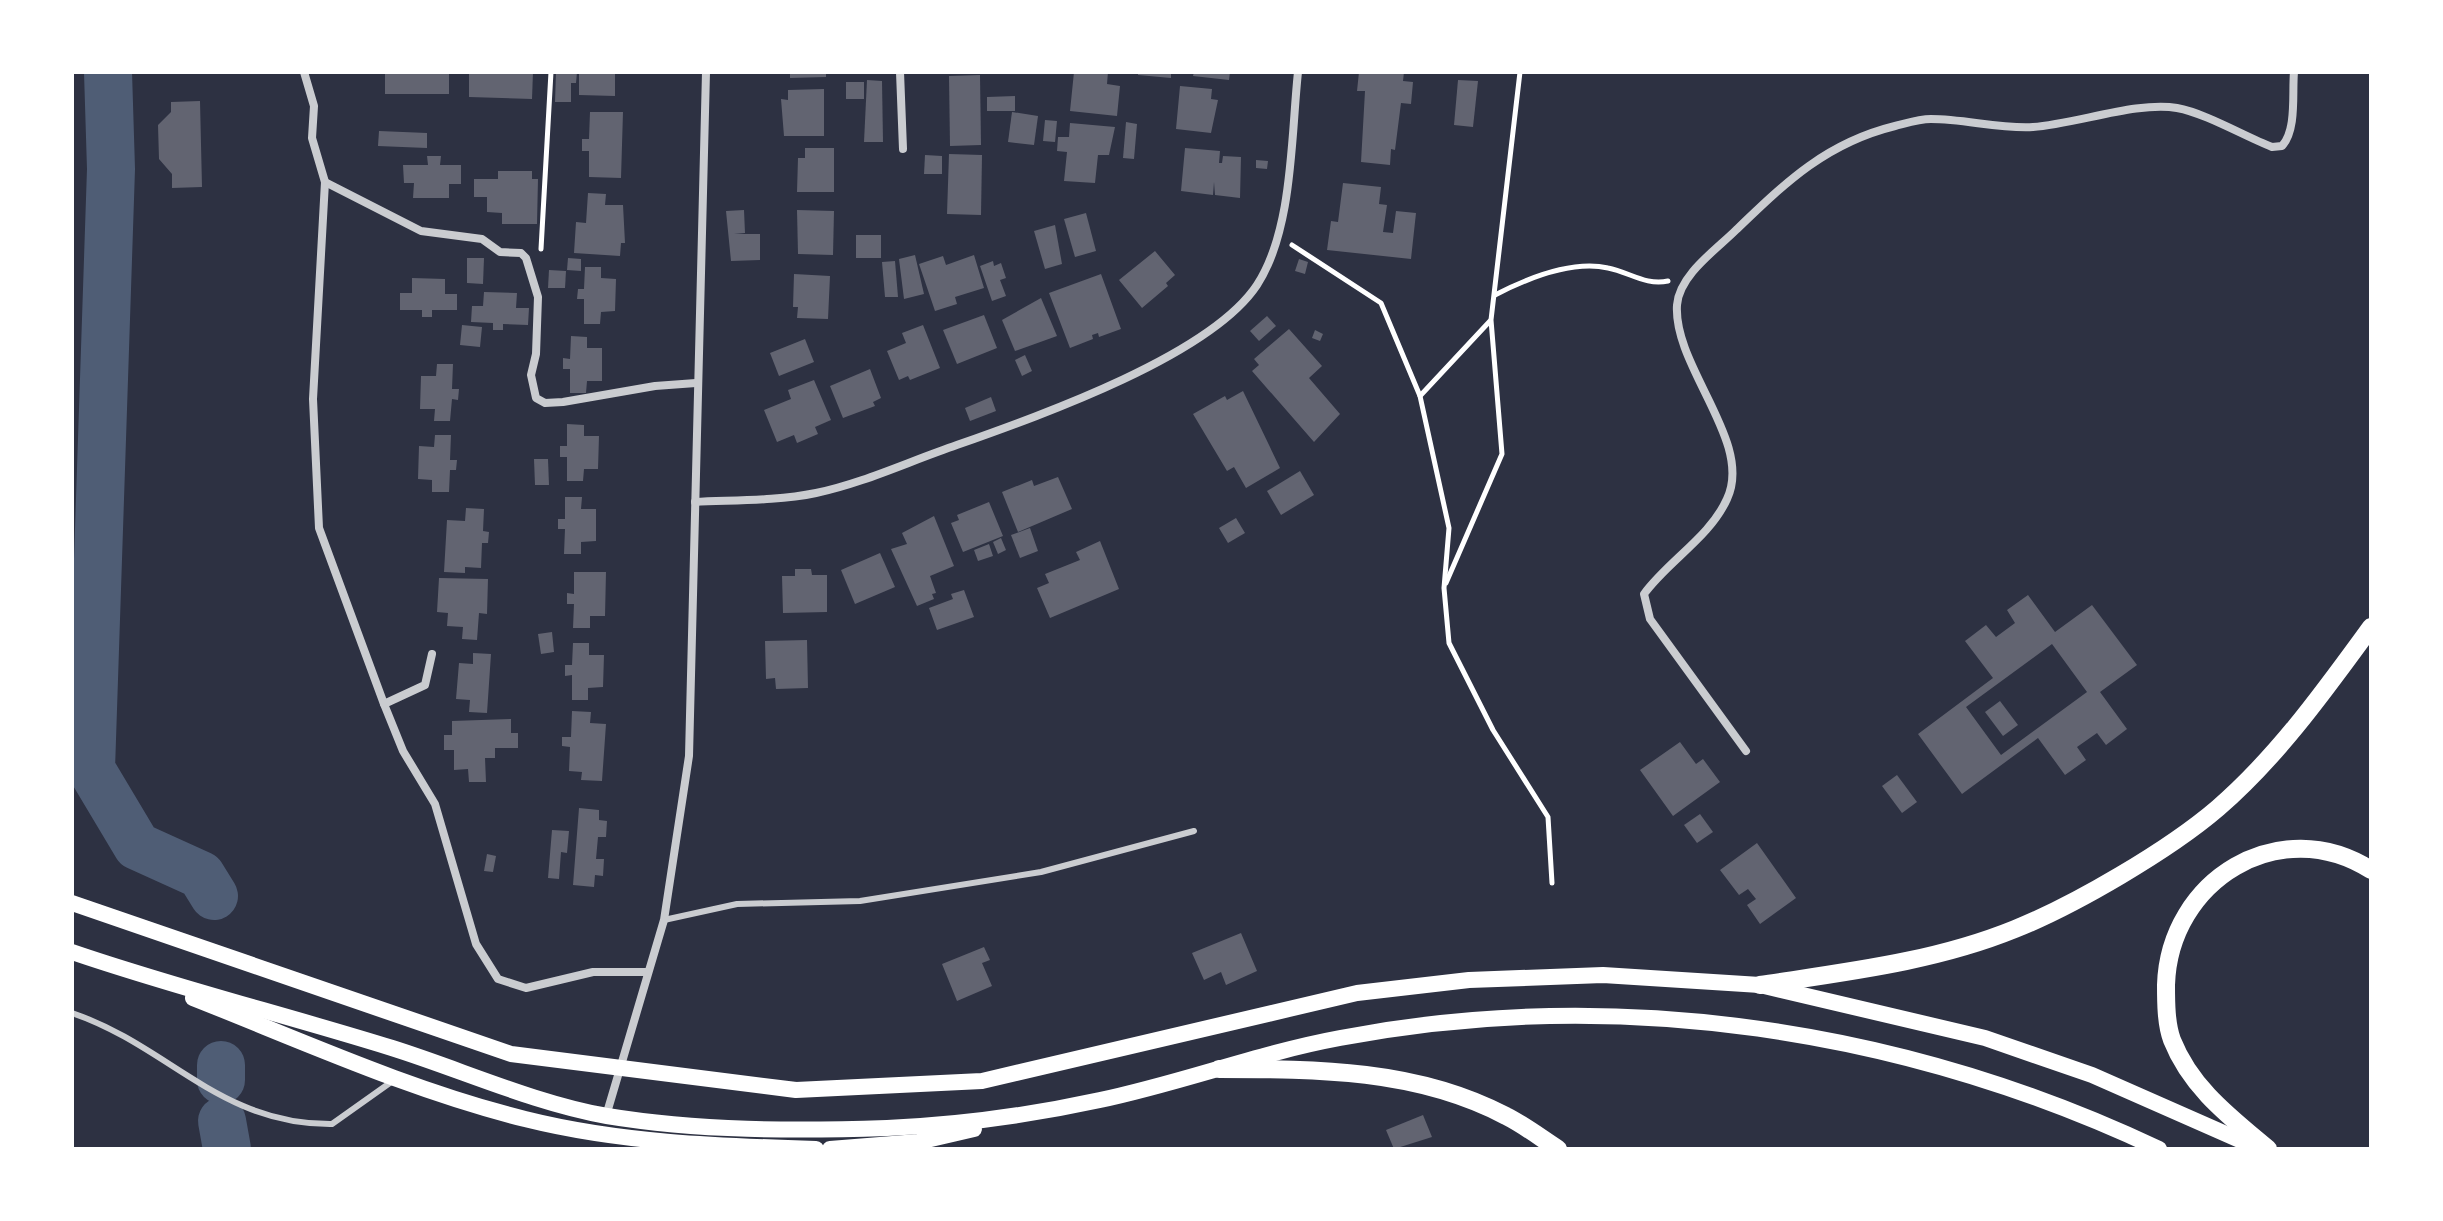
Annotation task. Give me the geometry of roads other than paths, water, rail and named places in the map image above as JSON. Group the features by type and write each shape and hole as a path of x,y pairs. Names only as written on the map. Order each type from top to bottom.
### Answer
{"highway":[{"path":"1760,985 1897,964 2015,930 2124,872 2218,808 2312,709 2371,627"},
{"path":"2268,1149 2213,1103 2188,1070 2171,1038 2166,999 2167,960 2178,926 2207,886 2233,867 2272,851 2317,848 2351,858 2371,870"},
{"path":"1219,1069 1327,1069 1423,1084 1506,1115 1558,1149"}],"main road":[{"path":"72,903 511,1054 796,1090 982,1081 1357,993 1469,980 1603,975 1760,985 1985,1038 2092,1075 2260,1149"},
{"path":"72,952 396,1077 525,1119 681,1146 816,1149"},
{"path":"89,958 606,1116 726,1126 890,1128 977,1120 1100,1100"},
{"path":"830,1149 918,1142 1100,1100 1340,1038 1456,1023 1615,1014 1776,1030 1976,1075 2087,1115 2159,1149"}],"street":[{"path":"304,72 314,106 312,138 325,182 313,399 319,528 384,704 403,751 435,804 476,944 498,979 526,988 593,972 647,972"},
{"path":"606,1116 664,920 689,756 706,72"},
{"path":"900,72 903,149"},
{"path":"695,502 816,493 1000,430 1115,383 1193,342 1234,312 1256,286 1278,235 1298,72"},
{"path":"1746,751 1650,619 1644,594 1660,571 1710,525 1728,498 1733,471 1728,446 1702,391 1682,335 1677,303 1689,276 1781,186 1816,158 1870,133 1926,119 2030,127 2086,121 2148,108 2178,108 2272,147 2282,146 2287,141 2291,119 2294,72"},
{"path":"325,182 421,231 482,239 500,252 521,253 526,258 538,297 532,387 536,398 545,403 655,386 696,383"},
{"path":"384,704 425,685 432,654"}],"lane":[{"path":"664,920 737,904 860,901 1041,872 1194,831"},
{"path":"72,1013 124,1035 212,1092 277,1120 332,1124 396,1077"}],"waterway":[{"path":"108,72 111,169 91,769 137,846 201,875 214,896"},
{"path":"221,1065 221,1080"},
{"path":"222,1121 227,1149"}]}
